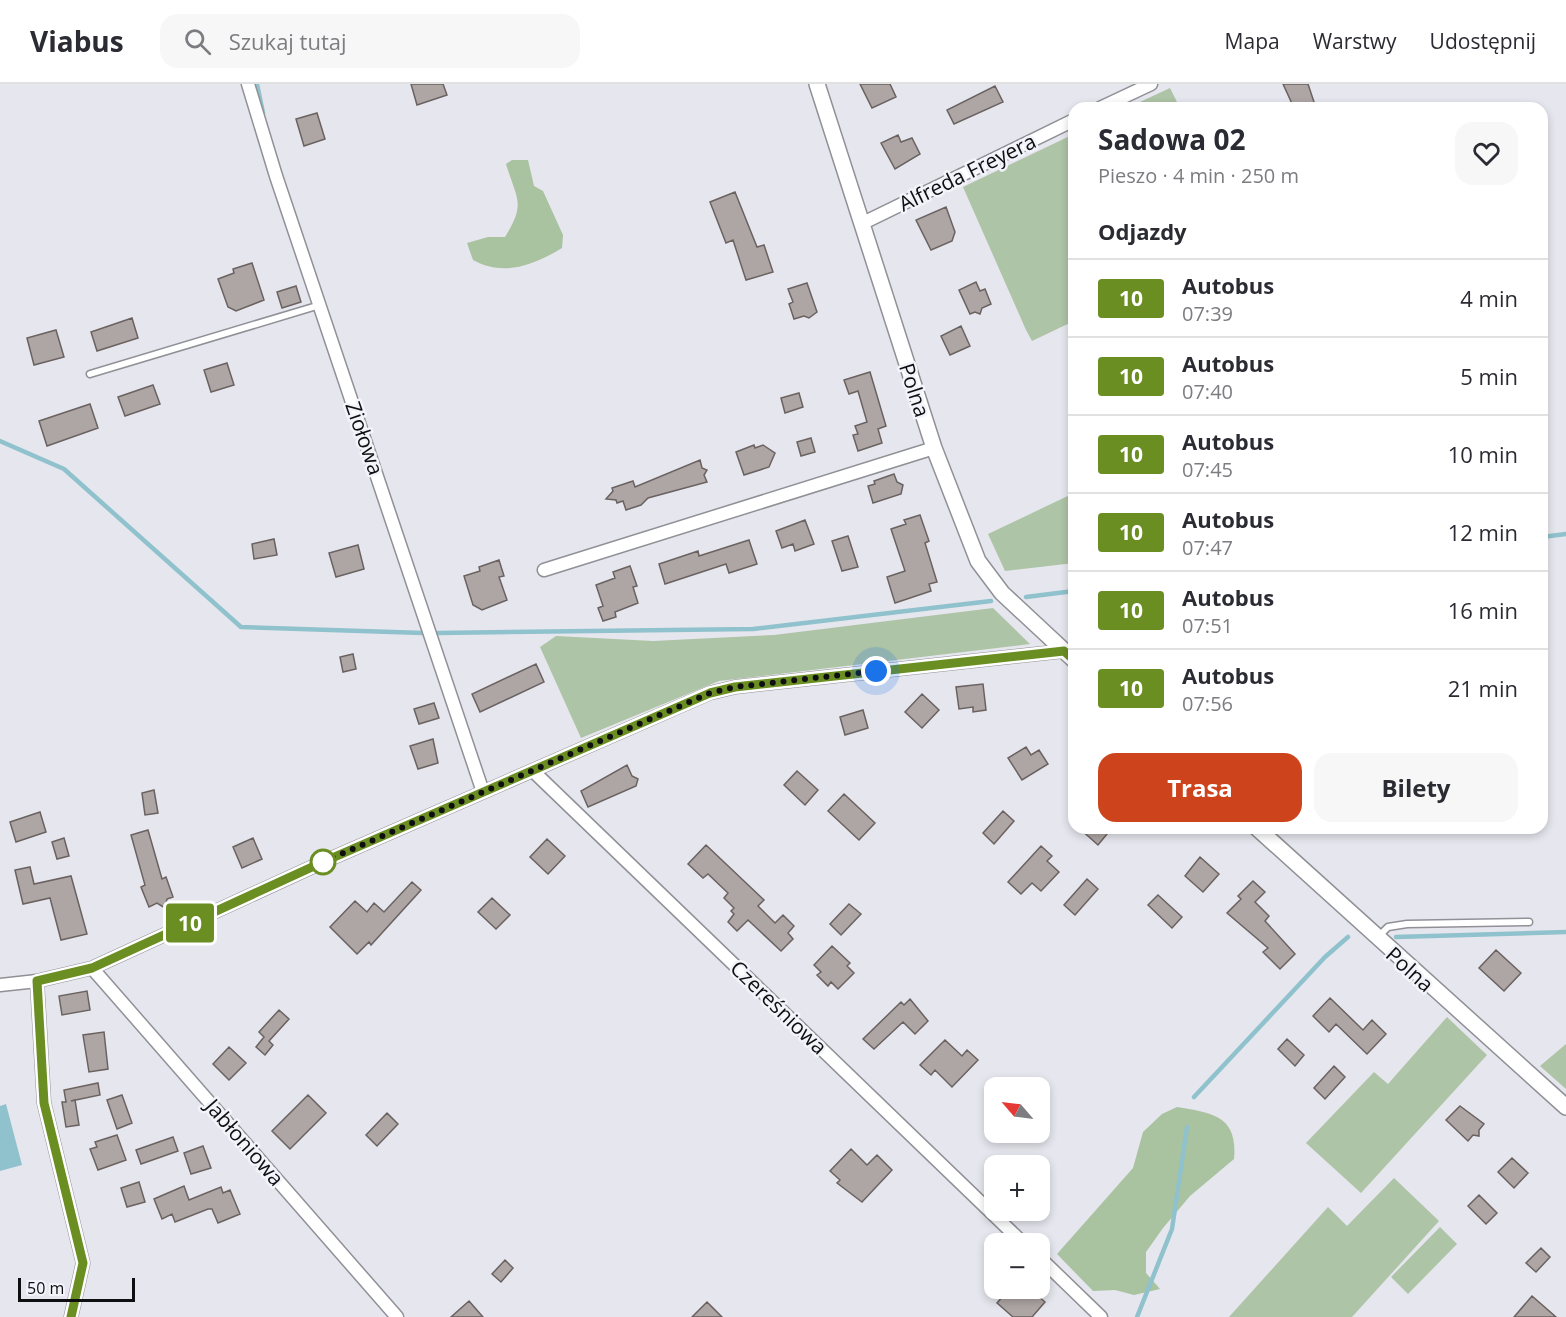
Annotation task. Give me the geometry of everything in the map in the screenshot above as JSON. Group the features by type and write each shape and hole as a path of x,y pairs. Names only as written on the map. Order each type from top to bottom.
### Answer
{"street":[{"name":"Ziołowa","path":"248,84 253,108 483,792"},
{"name":"Polna","path":"817,84 934,448 987,577 1068,654"},
{"path":"1113,102 1151,84"},
{"name":"Alfreda Freyera","path":"861,224 1068,123"},
{"path":"544,570 934,448"},
{"path":"0,985 37,981 92,968 483,792 710,693 735,687 1068,655"},
{"name":"Czereśniowa","path":"533,771 1013,1233"},
{"name":"Polna","path":"1263,834 1377,939 1566,1107"},
{"name":"Jabłoniowa","path":"92,968 397,1317"},
{"path":"37,981 44,1103 83,1263 70,1317"},
{"path":"1050,1268 1101,1317"}],"lane":[{"path":"90,374 321,305"},
{"path":"1377,939 1388,927 1407,924 1529,922"}],"green space":[{"path":"1170,88 1177,102 1140,102"},
{"path":"1068,137 1068,324 1032,341 963,187"},
{"path":"512,160 528,160 534,186 543,191 563,235 562,248 530,264 496,268 473,260 467,243 488,237 505,237 512,226 518,201 506,164"},
{"path":"1068,496 1068,564 1005,571 988,534"},
{"path":"993,608 1030,644 719,681 581,738 540,647 556,636 653,641 774,635"},
{"path":"1447,1017 1487,1055 1361,1193 1306,1143 1374,1072 1388,1084"},
{"path":"1566,1044 1566,1089 1540,1066"},
{"path":"1177,1107 1212,1115 1227,1125 1232,1134 1234,1159 1190,1196 1146,1252 1146,1273 1160,1289 1134,1295 1115,1290 1093,1291 1057,1254 1133,1168 1143,1132 1162,1114"},
{"path":"1394,1178 1439,1221 1352,1317 1229,1317 1328,1207 1347,1226"},
{"path":"1440,1227 1457,1244 1408,1294 1391,1277"}],"water":[{"path":"6,1104 22,1165 0,1171 0,1106"}],"building":[{"path":"411,84 443,84 447,95 417,105"},
{"path":"860,84 890,84 896,97 872,108"},
{"path":"1283,84 1308,84 1314,102 1291,102"},
{"path":"995,86 1003,102 954,124 947,110"},
{"path":"317,113 325,139 304,146 296,119"},
{"path":"898,135 901,142 912,138 920,154 895,169 881,143"},
{"path":"735,192 757,247 764,245 773,272 746,280 733,240 726,243 710,202"},
{"path":"946,207 955,232 952,241 931,250 916,220"},
{"path":"252,263 264,300 236,311 228,307 218,279 234,273 233,269"},
{"path":"976,282 980,291 985,289 991,304 982,308 980,314 975,312 970,314 959,290"},
{"path":"807,283 817,312 809,318 804,316 794,319 789,304 793,302 788,289"},
{"path":"296,286 301,302 282,308 277,292"},
{"path":"132,318 138,338 97,351 91,332"},
{"path":"961,326 970,346 950,355 941,336"},
{"path":"56,330 64,357 34,365 27,338"},
{"path":"227,363 234,385 211,392 204,370"},
{"path":"870,372 886,426 878,429 882,443 858,451 853,435 858,434 855,426 867,422 858,391 849,394 844,380"},
{"path":"153,385 160,404 125,416 118,397"},
{"path":"799,393 803,407 785,413 781,398"},
{"path":"90,404 98,428 47,446 39,421"},
{"path":"811,438 815,452 801,456 797,442"},
{"path":"754,445 755,448 763,445 775,453 769,467 744,475 736,452"},
{"path":"700,460 702,468 707,470 704,475 707,482 648,498 641,505 626,510 623,501 617,503 616,500 606,499 613,491 612,488 633,481 635,487"},
{"path":"894,474 897,482 903,485 901,494 873,503 868,486 875,484 874,481"},
{"path":"920,515 929,541 925,543 937,582 929,584 931,591 895,603 887,577 905,571 891,529 906,524 904,520"},
{"path":"805,520 814,544 795,551 793,544 782,548 776,531"},
{"path":"848,536 858,567 842,571 832,541"},
{"path":"274,539 277,555 254,559 252,544"},
{"path":"749,540 757,564 729,573 726,564 665,584 659,564 698,551 699,556"},
{"path":"358,545 364,569 336,577 329,553"},
{"path":"499,560 504,576 499,577 507,600 482,610 473,605 464,576 480,571 479,567"},
{"path":"630,566 637,586 633,587 638,603 615,612 616,617 603,621 598,608 603,606 596,585 615,578 613,572"},
{"path":"353,654 356,669 343,672 340,657"},
{"path":"536,664 544,682 480,712 472,694"},
{"path":"983,684 986,710 973,712 973,707 959,709 956,687"},
{"path":"922,694 939,710 922,728 905,712"},
{"path":"434,703 439,718 419,724 414,709"},
{"path":"863,710 868,728 845,735 840,717"},
{"path":"433,739 438,763 418,769 410,746"},
{"path":"1026,747 1031,755 1039,750 1048,764 1022,780 1008,758"},
{"path":"627,765 632,776 638,779 636,786 588,807 581,791"},
{"path":"797,771 818,790 805,805 784,785"},
{"path":"154,790 158,813 145,815 142,793"},
{"path":"844,794 875,823 859,840 828,811"},
{"path":"1003,811 1014,821 994,844 983,833"},
{"path":"40,812 46,832 16,842 10,822"},
{"path":"148,830 162,879 166,877 173,897 167,899 165,908 157,903 149,907 141,887 145,885 131,835"},
{"path":"1086,834 1107,834 1098,845"},
{"path":"64,838 69,856 57,859 52,842"},
{"path":"253,838 262,859 242,868 233,847"},
{"path":"547,839 565,856 548,874 530,857"},
{"path":"706,845 764,900 758,906 775,923 783,915 794,926 788,933 793,939 781,951 748,920 737,931 728,922 734,914 731,911 734,908 724,898 728,893 708,874 703,878 688,864"},
{"path":"1041,846 1052,856 1047,861 1059,872 1041,891 1032,883 1021,894 1008,882"},
{"path":"1200,857 1219,874 1203,892 1185,876"},
{"path":"30,867 34,884 71,876 87,934 61,940 50,898 23,904 15,870"},
{"path":"1087,879 1098,889 1075,915 1064,905"},
{"path":"1253,881 1265,892 1255,902 1269,916 1265,921 1295,954 1280,969 1263,952 1268,948 1227,913 1241,899 1238,896"},
{"path":"412,882 421,890 371,945 369,942 357,954 330,927 355,901 367,912 374,903 384,912"},
{"path":"1158,895 1182,917 1172,928 1148,905"},
{"path":"492,898 510,915 496,929 478,912"},
{"path":"849,904 861,914 841,935 830,924"},
{"path":"832,946 850,963 847,966 854,973 838,989 831,982 828,986 817,975 821,972 814,965"},
{"path":"1496,950 1521,973 1504,991 1479,968"},
{"path":"87,991 90,1010 62,1015 59,996"},
{"path":"1330,998 1363,1030 1372,1020 1386,1034 1367,1054 1336,1024 1329,1032 1313,1016"},
{"path":"910,999 928,1021 915,1034 903,1022 874,1049 863,1039 901,1002 904,1005"},
{"path":"279,1010 289,1019 269,1041 273,1045 265,1055 256,1047 264,1037 259,1032"},
{"path":"104,1032 108,1069 89,1072 83,1035"},
{"path":"1287,1039 1304,1055 1295,1066 1278,1049"},
{"path":"945,1040 962,1056 967,1050 978,1060 952,1087 935,1070 931,1075 920,1065"},
{"path":"229,1047 246,1063 229,1080 213,1064"},
{"path":"1334,1066 1345,1077 1325,1099 1314,1088"},
{"path":"98,1083 100,1095 75,1100 79,1125 66,1127 62,1102 66,1102 64,1090"},
{"path":"122,1095 132,1123 117,1129 107,1100"},
{"path":"308,1095 326,1113 290,1149 272,1131"},
{"path":"1460,1106 1484,1124 1479,1130 1479,1136 1473,1135 1468,1141 1446,1120"},
{"path":"387,1113 398,1124 377,1146 366,1135"},
{"path":"117,1135 126,1160 98,1170 90,1149 97,1147 95,1142"},
{"path":"173,1137 178,1151 141,1164 136,1150"},
{"path":"203,1146 211,1168 191,1174 184,1153"},
{"path":"851,1149 867,1165 877,1155 892,1170 862,1202 837,1183 840,1180 830,1171"},
{"path":"1512,1158 1528,1173 1514,1188 1498,1172"},
{"path":"139,1182 145,1202 127,1207 121,1188"},
{"path":"184,1186 189,1200 221,1187 223,1193 230,1190 240,1214 218,1223 212,1209 175,1222 172,1214 162,1219 154,1199"},
{"path":"1479,1195 1497,1213 1486,1224 1468,1206"},
{"path":"1541,1248 1550,1257 1536,1272 1526,1263"},
{"path":"505,1260 513,1268 501,1282 492,1274"},
{"path":"1532,1296 1556,1317 1514,1317"},
{"path":"1000,1299 1042,1299 1045,1302 1032,1317 1013,1317 997,1303"},
{"path":"469,1301 483,1317 451,1317"},
{"path":"707,1302 722,1317 692,1317"}],"waterway":[{"path":"257,84 263,113"},
{"path":"0,441 64,469 241,627 423,633"},
{"path":"1548,536 1566,534"},
{"path":"1026,597 1068,592"},
{"path":"438,633 753,629 991,601"},
{"path":"1396,937 1566,932"},
{"path":"1194,1097 1325,957 1348,937"},
{"path":"1137,1317 1172,1229 1187,1127"}],"bus line":[{"name":"10","path":"71,1317 82,1277 83,1263 44,1103 37,981 92,968 323,862 710,693 735,687 1064,651 1068,655"}],"route":[{"path":"323,862 710,693 735,687 876,671"}]}
